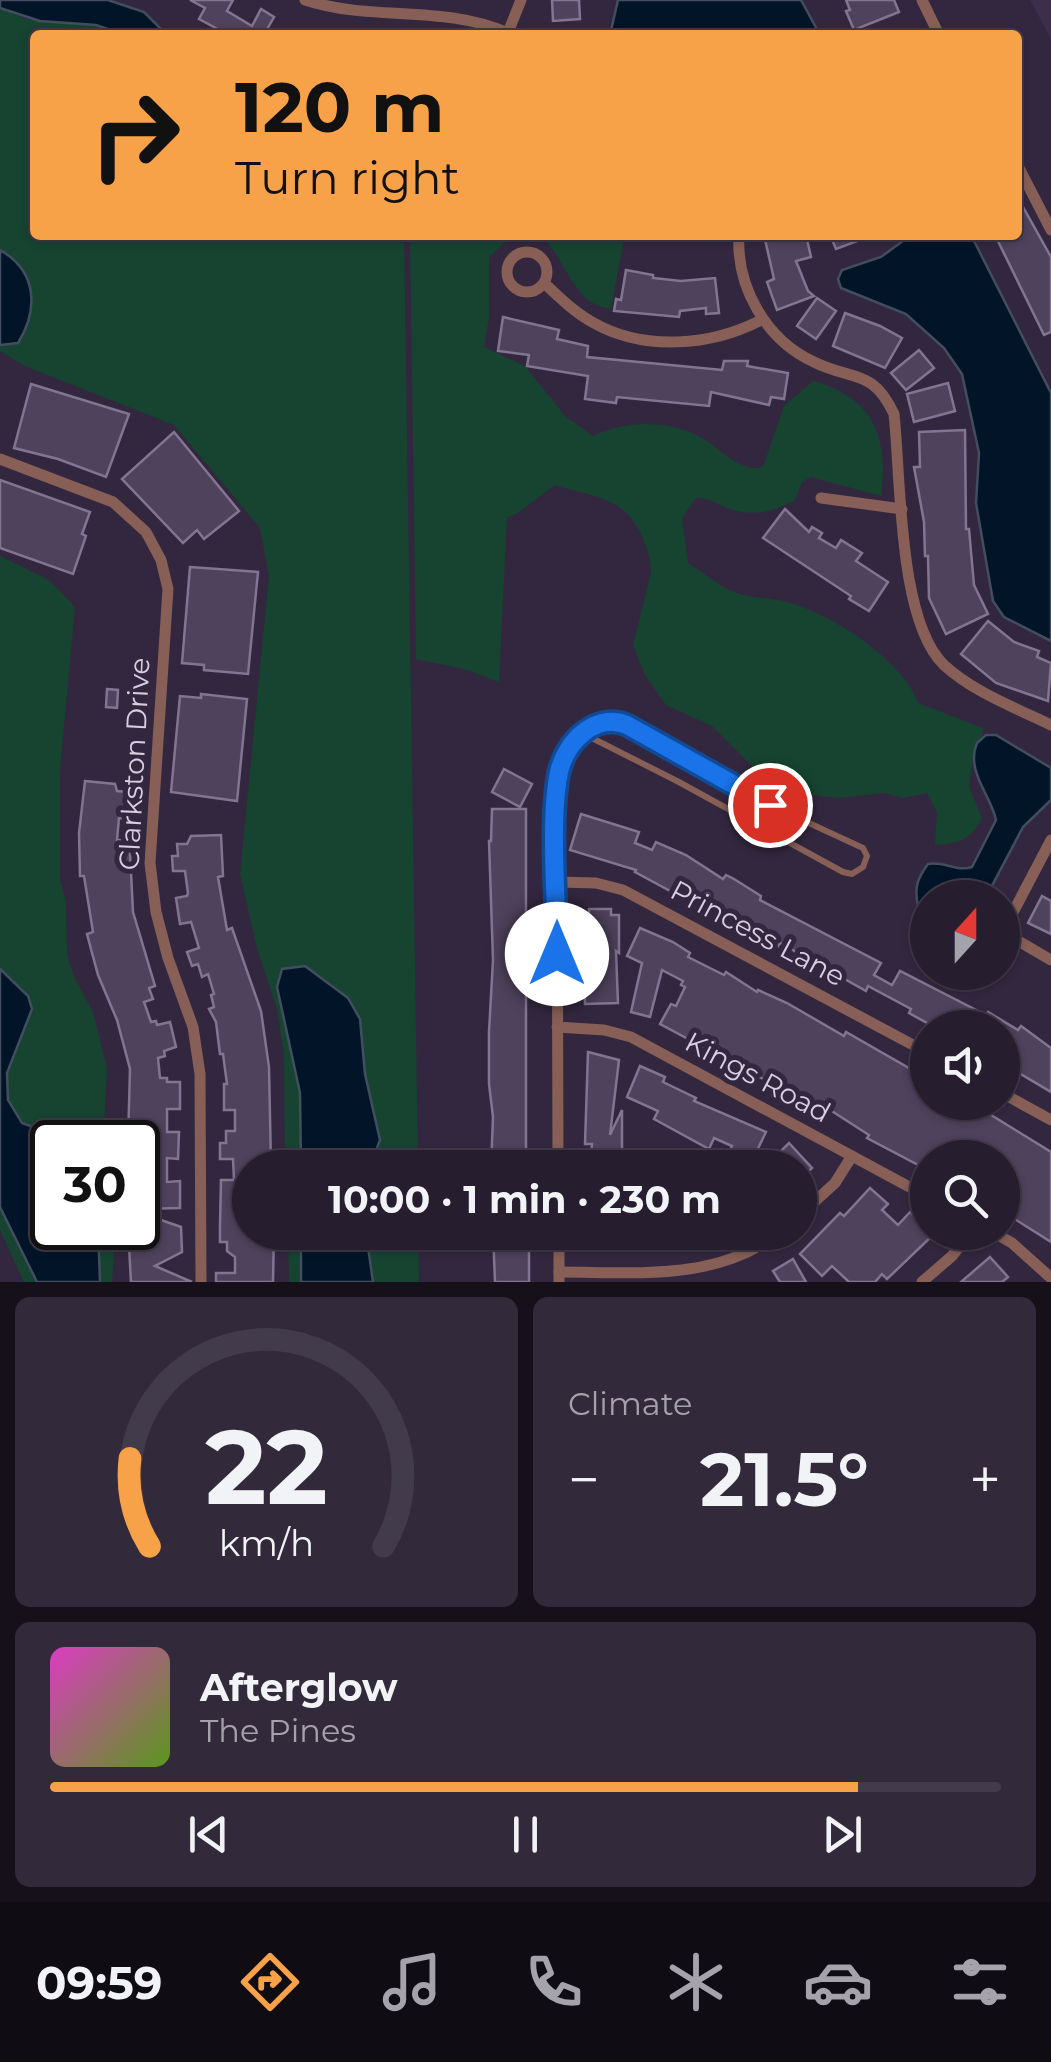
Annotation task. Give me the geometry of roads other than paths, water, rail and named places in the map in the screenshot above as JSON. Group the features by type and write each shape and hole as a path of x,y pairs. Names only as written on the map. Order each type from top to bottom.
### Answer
{"street":[{"path":"305,0 350,10 470,18 498,30"},
{"path":"509,30 522,0"},
{"path":"922,0 937,30"},
{"path":"1022,174 1051,230"},
{"path":"739,240 744,285 762,319 778,337 805,358 869,379 887,398 894,414 914,608 934,653 968,683 1051,726"},
{"path":"544,284 589,321 611,332 650,341 730,335 762,319"},
{"name":"Clarkston Drive","path":"0,460 100,496 125,510 154,546 166,576 168,619 150,863 156,912 193,1027 200,1074 201,1282"},
{"path":"821,498 902,509"},
{"path":"558,1150 557,786 564,758"},
{"path":"1051,840 1009,920 1015,939 1051,960"},
{"name":"Princess Lane","path":"557,882 623,890 910,1043"},
{"name":"Kings Road","path":"557,1027 590,1028 631,1037 910,1187"},
{"path":"1020,1103 1051,1120"},
{"path":"817,1200 834,1184 852,1156"},
{"path":"559,1250 559,1277 667,1272 726,1264 754,1250"},
{"path":"922,1282 956,1250"},
{"path":"1019,1250 1051,1278"}],"lane":[{"path":"564,758 582,733 610,720 627,725 770,805 863,848 867,856 863,867 852,874 843,872 677,780 582,733"}],"water":[{"path":"0,0 108,0 144,12 162,30 111,30 96,25 40,21 0,8"},
{"path":"618,0 801,0 817,30 611,30"},
{"path":"904,240 974,240 1051,393 1051,641 1004,617 993,601 976,503 979,453 962,374 944,348 906,314 841,288 838,279 842,270 881,257"},
{"path":"0,250 21,269 31,292 31,304 18,343 0,345"},
{"path":"986,735 996,735 1051,768 1051,800 1023,827 995,880 919,880 928,864 972,867 996,820 974,764 977,743"},
{"path":"305,966 348,998 360,1019 365,1074 380,1140 376,1150 301,1150 300,1093 277,987 282,969"},
{"path":"0,969 28,996 32,1009 7,1073 8,1100 22,1123 30,1126 30,1250 99,1250 100,1282 37,1282 0,1207"},
{"path":"301,1250 368,1250 373,1282 301,1282"}]}
